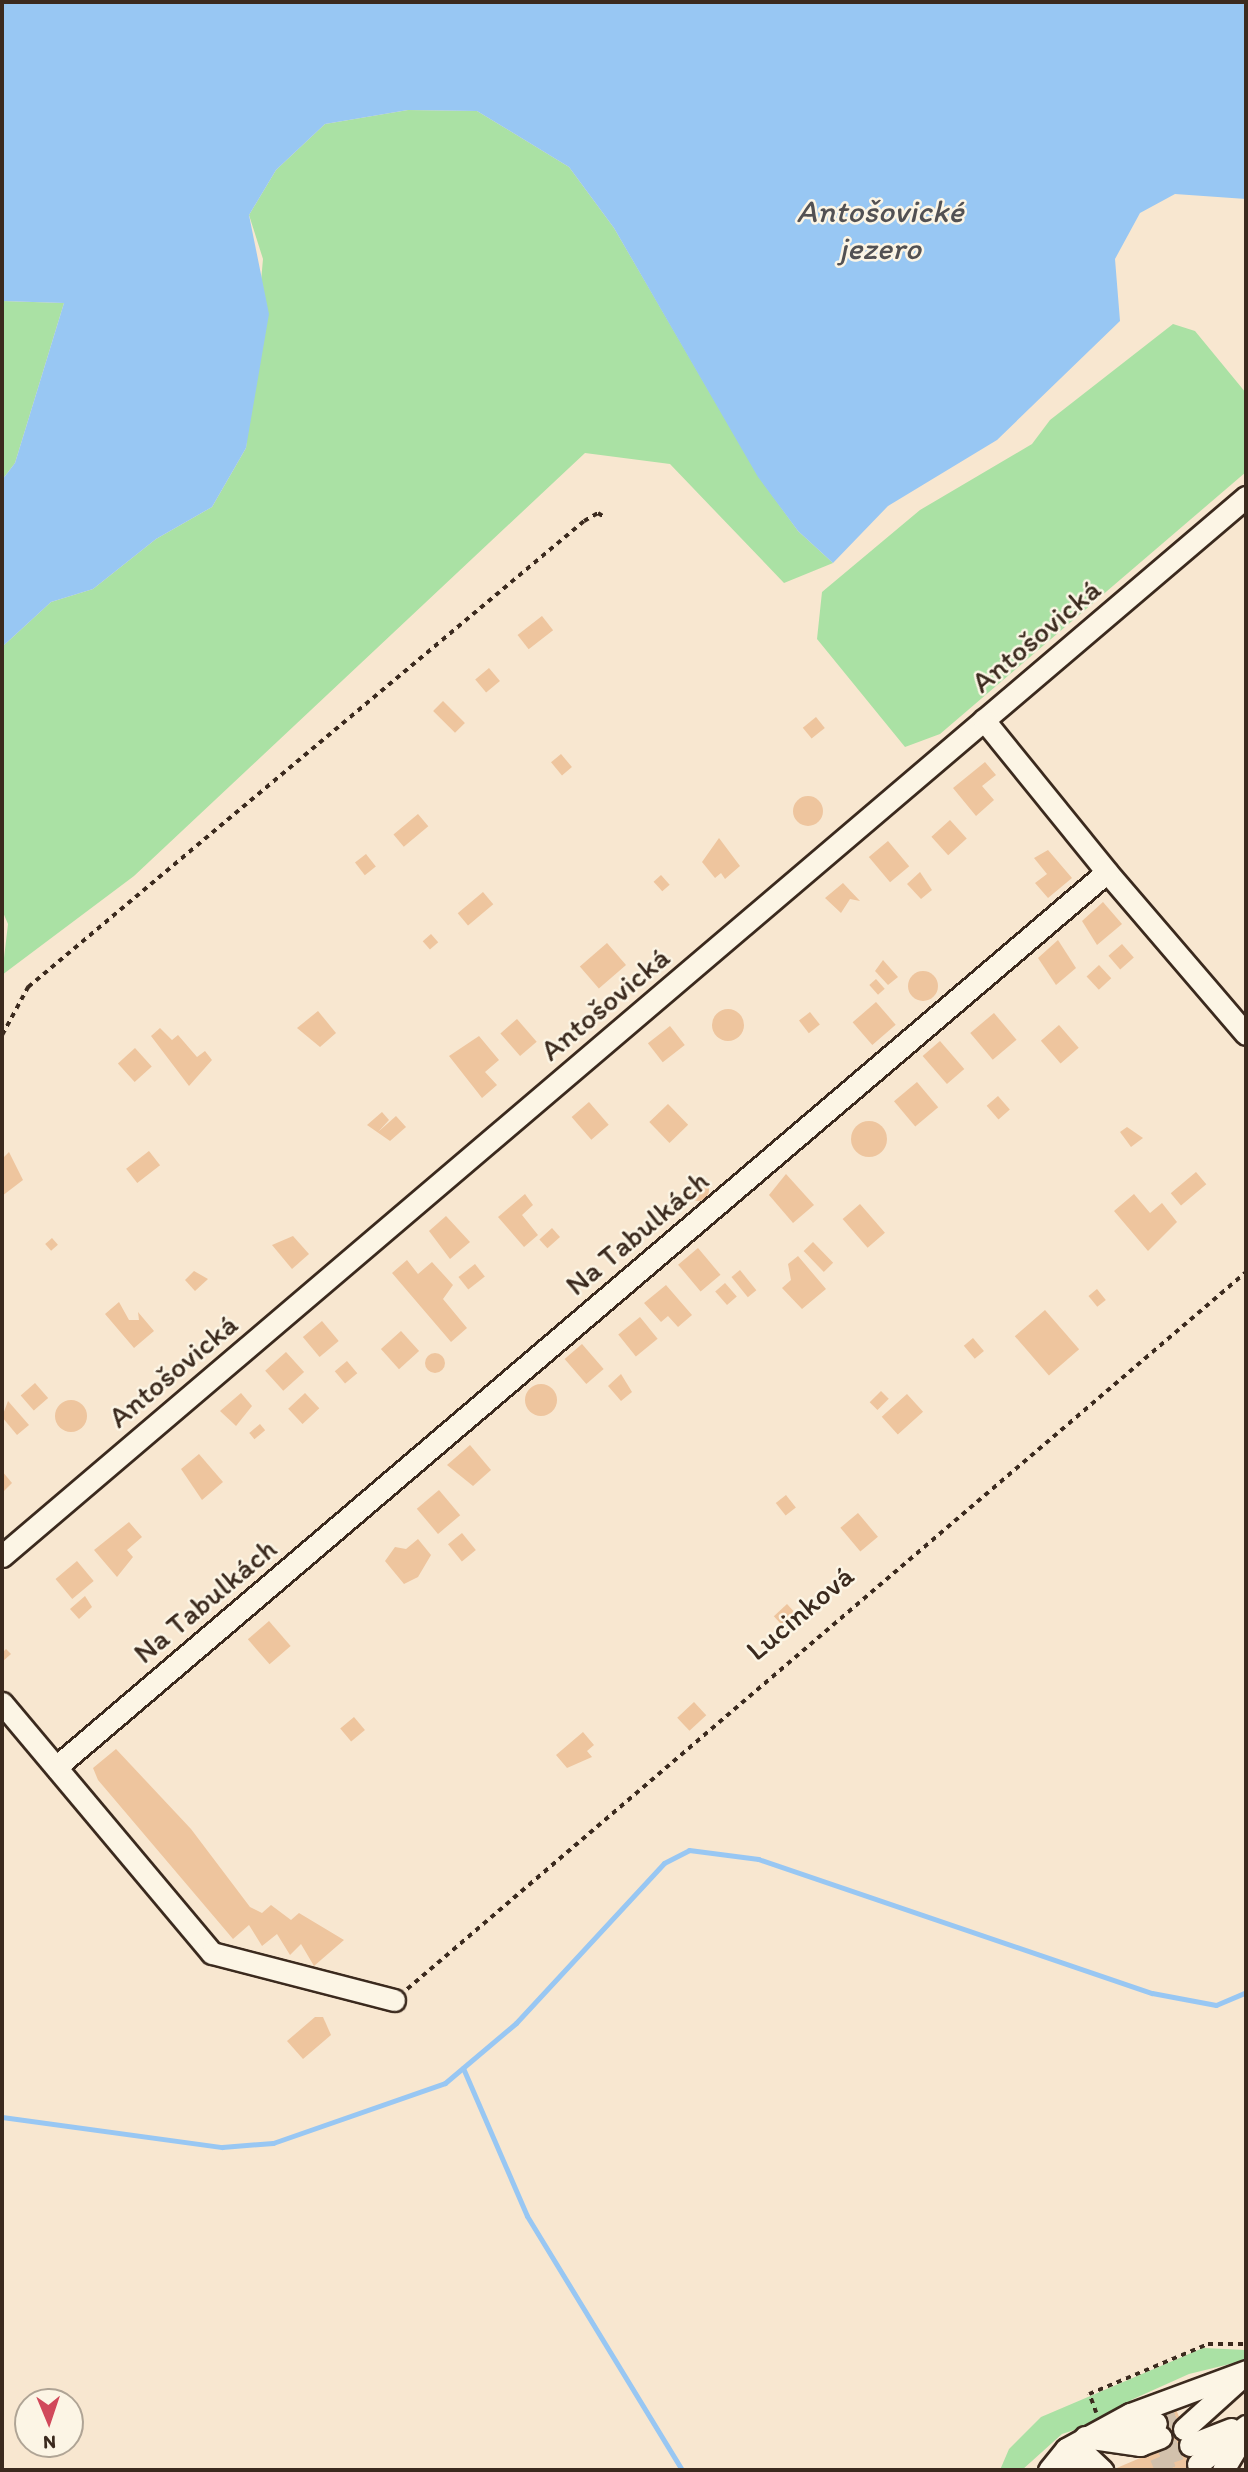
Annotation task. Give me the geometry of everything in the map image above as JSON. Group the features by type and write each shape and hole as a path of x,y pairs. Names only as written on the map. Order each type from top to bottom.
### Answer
{"street":[{"name":"Antošovická","path":"2,1556 1246,497"},
{"path":"984,720 1107,872 1246,1034"},
{"name":"Na Tabulkách","path":"55,1767 1107,872"},
{"path":"2,1703 212,1953 394,2000"},
{"path":"1052,2470 1100,2436 1246,2372"},
{"path":"1195,2450 1217,2402 1246,2372"},
{"path":"1100,2436 1158,2430"},
{"path":"1195,2450 1246,2430"},
{"path":"1195,2450 1246,2430"},
{"path":"1233,2470 1246,2430"},
{"path":"1223,2470 1246,2430"},
{"path":"1052,2470 1087,2456 1102,2470"}],"path":[{"path":"2,1035 28,987 574,529 598,513 606,518"},
{"name":"Lucinková","path":"394,2000 1246,1272"},
{"path":"1100,2436 1089,2394 1208,2344 1246,2344"}],"green space":[{"path":"408,110 477,111 569,167 614,228 759,477 798,531 833,563 784,583 670,464 585,453 134,876 2,975 8,924 2,910 2,647 51,602 93,589 156,539 212,507 246,448 263,259 249,215 276,170 325,124"},
{"path":"2,301 64,303 15,463 2,480"},
{"path":"1173,324 1195,331 1246,393 1246,472 940,734 905,747 817,639 822,592 920,510 1032,444 1050,420"},
{"path":"1203,2348 1246,2350 1246,2360 1189,2374 1131,2400 1117,2416 1062,2434 1022,2470 1000,2470 1009,2449 1041,2417"}],"water":[{"name":"Antošovické jezero","path":"2,2 1246,2 1246,199 1175,194 1140,213 1115,259 1120,321 997,440 888,506 833,563 798,531 758,477 614,228 569,167 477,111 408,110 325,124 276,170 249,215 269,314 246,448 212,507 156,539 93,589 51,602 2,647 2,480 15,463 64,303 2,301"}],"building":[{"path":"542,616 553,630 529,649 518,635"},
{"path":"489,668 500,681 486,693 475,680"},
{"path":"443,701 465,723 455,733 433,711"},
{"path":"816,717 825,728 812,739 803,728"},
{"path":"561,754 572,767 562,775 551,762"},
{"path":"985,762 996,775 982,786 994,800 976,816 953,788"},
{"path":"808,796 814,797 822,805 822,817 814,825 808,826 802,825 794,817 793,811 794,805 802,797"},
{"path":"418,814 428,826 404,847 393,835"},
{"path":"950,820 967,839 948,855 931,837"},
{"path":"719,838 740,866 725,879 721,873 715,878 702,862"},
{"path":"888,841 909,866 890,882 869,857"},
{"path":"1048,850 1072,878 1048,898 1035,883 1047,874 1034,858"},
{"path":"366,854 376,867 365,875 355,863"},
{"path":"920,872 932,890 921,899 907,884"},
{"path":"661,875 670,885 662,891 654,882"},
{"path":"843,883 860,901 850,899 841,913 825,898"},
{"path":"483,892 493,904 468,925 458,913"},
{"path":"1103,902 1122,924 1097,945 1082,921"},
{"path":"431,934 438,942 430,950 423,941"},
{"path":"1058,940 1076,968 1056,985 1038,958"},
{"path":"607,943 626,965 599,989 580,967"},
{"path":"1122,944 1134,958 1120,969 1108,956"},
{"path":"883,960 898,977 888,985 875,971"},
{"path":"1099,965 1111,978 1099,990 1087,977"},
{"path":"923,971 929,972 937,980 937,992 929,1000 923,1001 917,1000 909,992 908,986 909,980 917,972"},
{"path":"876,979 885,989 878,995 869,985"},
{"path":"876,1002 896,1025 872,1045 853,1022"},
{"path":"728,1009 740,1013 744,1025 740,1037 728,1041 716,1037 712,1025 716,1013"},
{"path":"318,1011 336,1033 320,1047 297,1028"},
{"path":"810,1012 820,1025 809,1033 799,1021"},
{"path":"994,1013 1016,1040 993,1060 970,1033"},
{"path":"517,1019 537,1042 520,1056 500,1033"},
{"path":"1059,1025 1079,1048 1061,1063 1041,1041"},
{"path":"670,1026 685,1045 663,1062 648,1043"},
{"path":"160,1028 172,1040 178,1035 197,1057 205,1051 212,1060 189,1086 151,1036"},
{"path":"479,1036 499,1060 485,1072 497,1085 482,1098 449,1056"},
{"path":"940,1041 964,1069 947,1084 923,1056"},
{"path":"135,1048 152,1067 135,1082 118,1063"},
{"path":"917,1082 938,1107 915,1127 894,1101"},
{"path":"998,1096 1010,1110 998,1119 987,1106"},
{"path":"589,1102 609,1125 591,1140 572,1117"},
{"path":"668,1104 688,1125 669,1143 649,1122"},
{"path":"382,1112 389,1120 378,1132 396,1116 406,1127 390,1141 367,1125"},
{"path":"869,1121 881,1127 887,1139 881,1151 869,1157 857,1151 851,1139 857,1127"},
{"path":"1127,1127 1143,1138 1131,1147 1120,1132"},
{"path":"149,1151 160,1165 137,1183 126,1169"},
{"path":"9,1152 23,1180 2,1196 2,1159"},
{"path":"1196,1172 1206,1184 1181,1205 1171,1193"},
{"path":"786,1174 814,1205 793,1223 769,1195"},
{"path":"698,1179 706,1182 709,1190 706,1198 698,1201 690,1198 687,1190 690,1182"},
{"path":"525,1194 533,1205 522,1215 538,1235 524,1247 498,1217"},
{"path":"1134,1194 1150,1213 1162,1203 1177,1222 1148,1251 1114,1211"},
{"path":"860,1204 885,1233 868,1248 843,1219"},
{"path":"446,1216 470,1242 450,1259 429,1231"},
{"path":"552,1228 560,1237 547,1248 539,1239"},
{"path":"293,1236 309,1254 292,1269 272,1245"},
{"path":"52,1238 58,1245 51,1251 45,1244"},
{"path":"813,1242 833,1263 824,1272 804,1251"},
{"path":"698,1248 720,1275 701,1292 678,1265"},
{"path":"798,1256 826,1289 802,1309 782,1288 791,1280 788,1264"},
{"path":"407,1260 418,1274 432,1262 453,1285 443,1299 467,1328 451,1342 392,1273"},
{"path":"475,1264 485,1277 468,1290 458,1277"},
{"path":"740,1270 756,1290 748,1297 731,1277"},
{"path":"194,1271 208,1279 195,1291 185,1280"},
{"path":"725,1283 737,1297 727,1305 715,1292"},
{"path":"666,1285 692,1315 678,1327 668,1316 661,1322 644,1303"},
{"path":"1097,1289 1106,1300 1097,1307 1088,1296"},
{"path":"119,1302 129,1320 139,1320 138,1312 154,1331 134,1348 105,1314"},
{"path":"1045,1310 1079,1349 1049,1375 1015,1336"},
{"path":"640,1317 658,1339 636,1356 618,1335"},
{"path":"322,1321 339,1341 320,1357 303,1337"},
{"path":"401,1331 419,1351 399,1369 381,1349"},
{"path":"973,1338 984,1351 975,1359 964,1346"},
{"path":"582,1344 604,1369 586,1384 565,1359"},
{"path":"286,1352 304,1372 283,1391 265,1371"},
{"path":"435,1353 442,1356 445,1363 442,1370 435,1373 428,1370 425,1363 428,1356"},
{"path":"347,1361 357,1373 345,1384 335,1371"},
{"path":"621,1374 632,1392 621,1401 608,1386"},
{"path":"35,1383 48,1398 34,1411 21,1395"},
{"path":"541,1384 553,1388 557,1400 553,1412 541,1416 529,1412 525,1400 529,1388"},
{"path":"881,1391 889,1399 877,1410 870,1402"},
{"path":"241,1393 252,1406 236,1426 220,1411"},
{"path":"305,1393 319,1408 303,1424 288,1409"},
{"path":"907,1394 923,1412 898,1435 882,1417"},
{"path":"71,1400 82,1405 87,1416 82,1427 71,1432 60,1427 55,1416 60,1405"},
{"path":"8,1401 29,1425 17,1435 2,1417"},
{"path":"260,1424 265,1430 254,1439 249,1433"},
{"path":"470,1445 491,1470 473,1486 447,1465"},
{"path":"199,1454 223,1482 202,1500 181,1469"},
{"path":"2,1471 12,1483 2,1493"},
{"path":"439,1490 460,1515 438,1534 417,1509"},
{"path":"786,1495 796,1508 786,1516 776,1503"},
{"path":"858,1513 878,1537 860,1552 840,1528"},
{"path":"129,1522 142,1537 127,1550 133,1557 117,1577 94,1550"},
{"path":"462,1533 476,1550 462,1561 448,1544"},
{"path":"418,1539 431,1555 418,1577 404,1584 385,1561 395,1547 406,1549"},
{"path":"77,1561 94,1581 72,1599 56,1579"},
{"path":"85,1596 92,1607 79,1619 70,1609"},
{"path":"787,1604 799,1617 786,1629 774,1616"},
{"path":"269,1621 291,1646 270,1664 248,1639"},
{"path":"6,1649 11,1654 2,1662 2,1653"},
{"path":"694,1702 706,1715 689,1731 677,1718"},
{"path":"354,1717 365,1730 351,1742 340,1729"},
{"path":"583,1732 594,1745 587,1751 592,1757 567,1768 556,1755"},
{"path":"116,1749 191,1829 250,1907 262,1913 271,1905 291,1920 299,1913 344,1940 314,1966 301,1944 290,1955 277,1934 262,1946 249,1925 233,1939 98,1780 93,1768"},
{"path":"315,2017 323,2017 331,2035 303,2059 287,2041"},
{"path":"1173,2402 1201,2470 1112,2470 1166,2447 1150,2411"}],"waterway":[{"path":"2,2117 222,2147 273,2143 445,2083 516,2023 664,1863 689,1850 758,1859 1152,1993 1216,2005 1246,1992"},
{"path":"463,2068 527,2216 682,2470"}],"tunnel":[{"path":"1156,2423 1178,2415"},
{"path":"1166,2470 1160,2456 1190,2445"}]}
